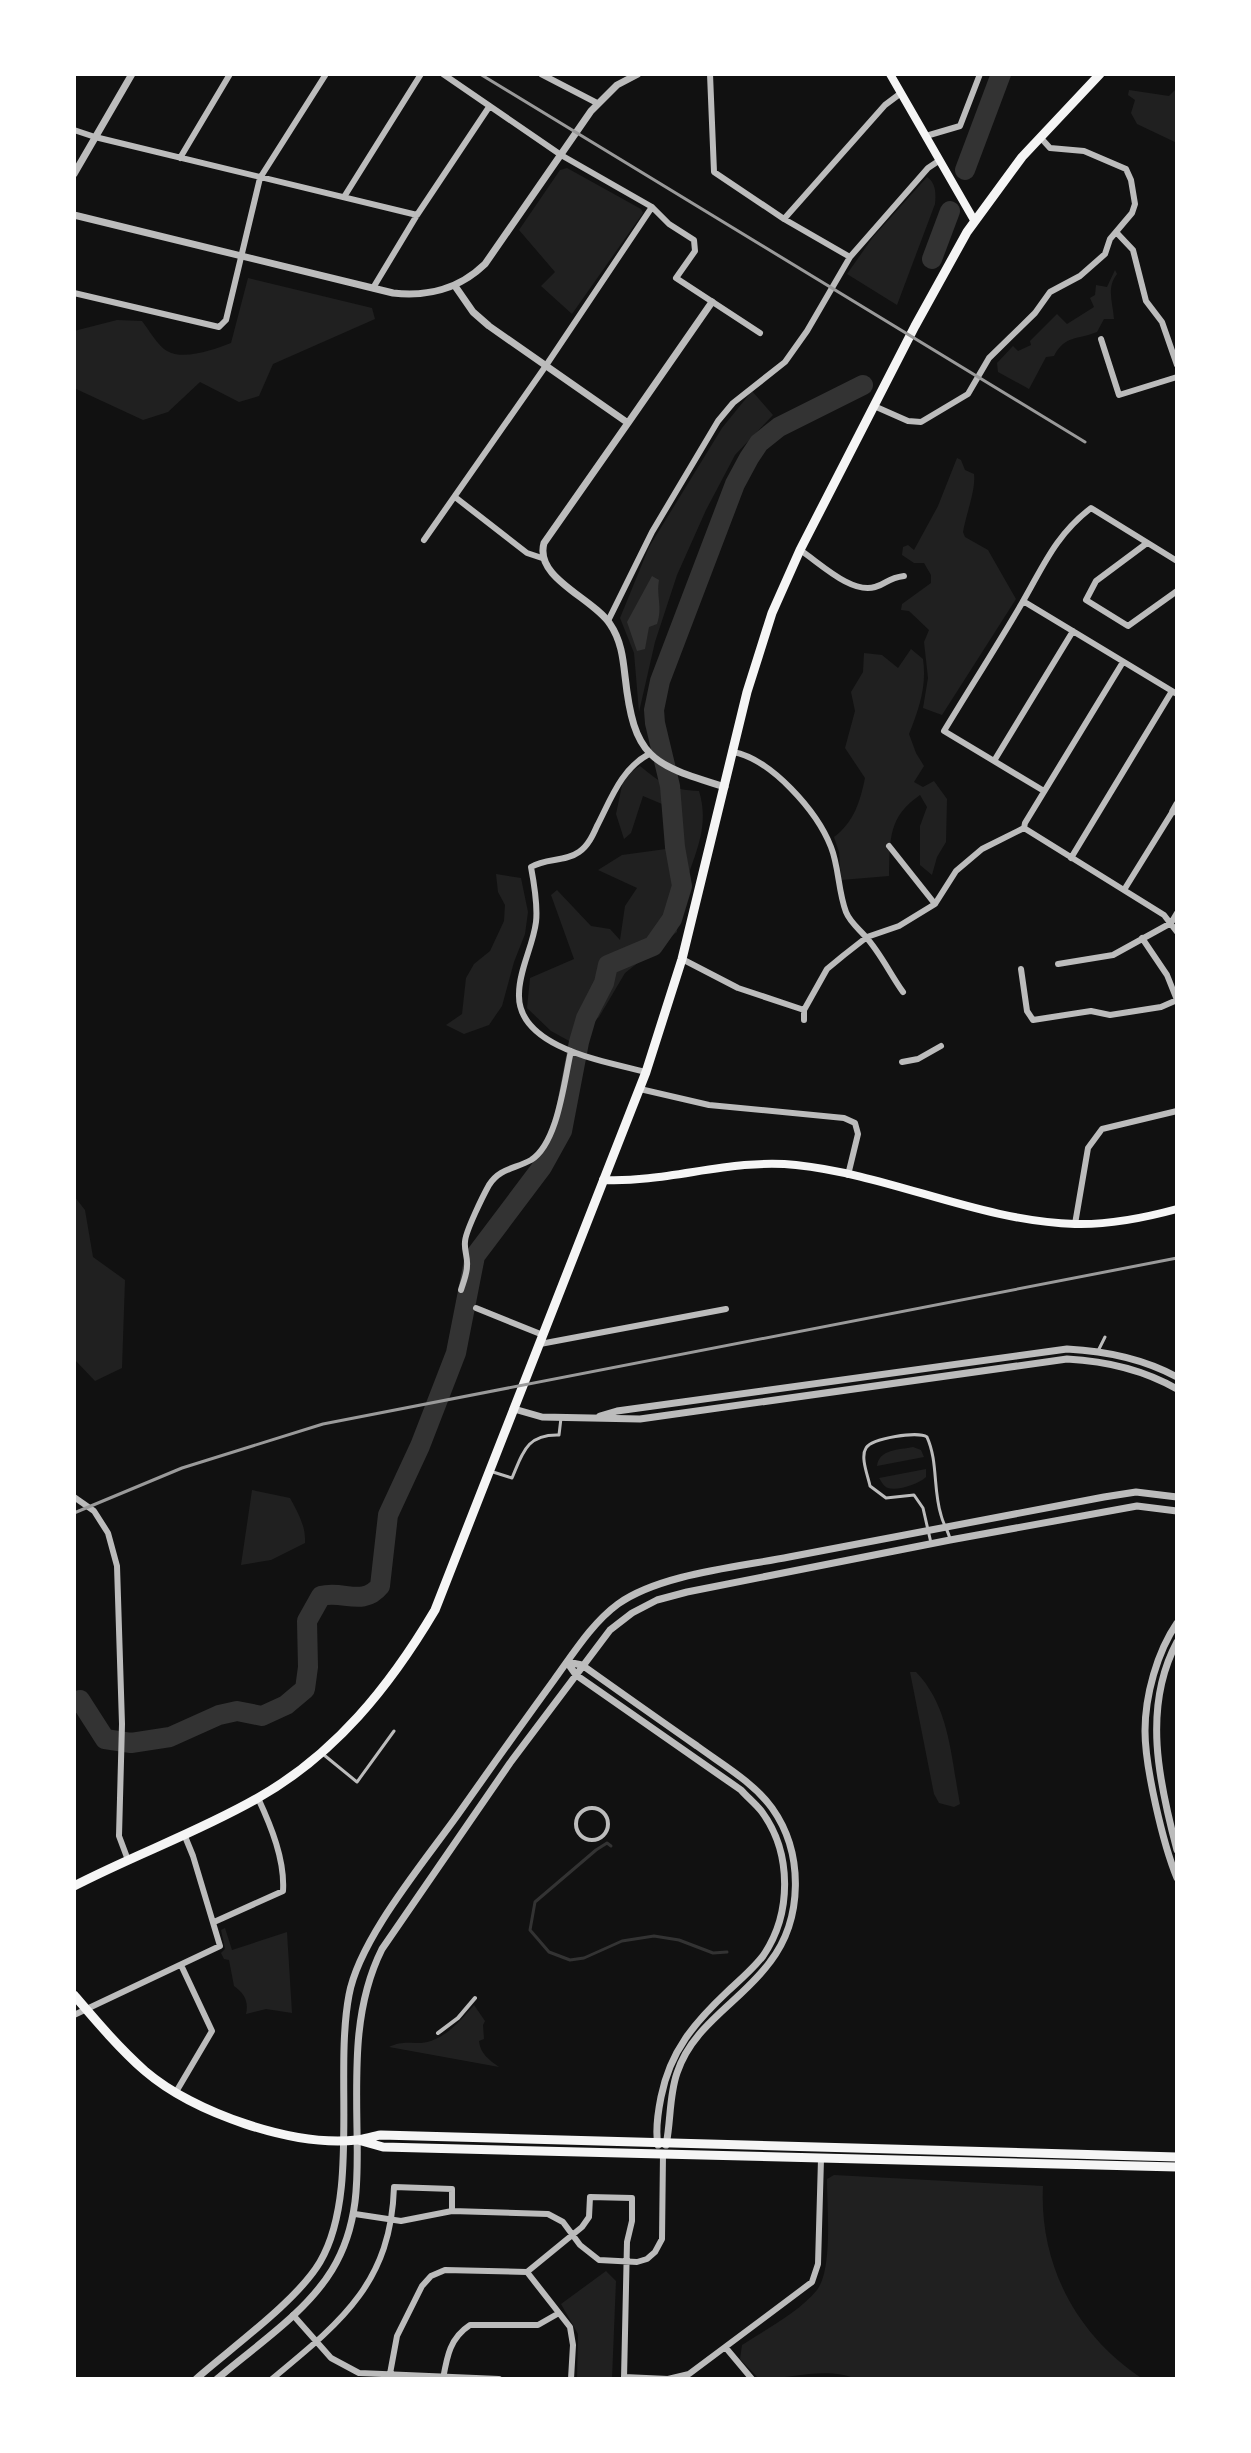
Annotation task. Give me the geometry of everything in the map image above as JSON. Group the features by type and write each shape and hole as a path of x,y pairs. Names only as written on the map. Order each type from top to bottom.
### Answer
{"main road":[{"path":"890,74 974,220"},
{"path":"74,1886 258,1798 321,1753 377,1696 408,1656 446,1588 646,1072 682,959 733,752 772,613 800,550 874,406 940,278 974,220 1040,137 1100,74"},
{"path":"603,1180 638,1180 737,1165 770,1164 848,1175 1029,1220 1075,1224 1144,1218 1177,1209"},
{"path":"74,1995 126,2053 176,2092 208,2110 248,2126 292,2135 343,2140 381,2135 1177,2157"},
{"path":"357,2140 383,2147 1177,2167"}],"street":[{"path":"74,174 132,74"},
{"path":"180,158 230,74"},
{"path":"74,293 219,327 226,320 260,178 326,74"},
{"path":"344,197 421,74"},
{"path":"443,74 489,107 652,207 669,224 694,240 695,251 676,278 760,333"},
{"path":"541,74 597,103"},
{"path":"74,215 373,288 412,295 455,286 485,264 597,103 617,85 638,74"},
{"path":"710,74 714,172 784,219 850,257"},
{"path":"926,136 960,126 980,74"},
{"path":"784,219 885,105 901,93"},
{"path":"373,288 489,107"},
{"path":"74,130 417,215"},
{"path":"874,406 908,421 921,422 968,394 989,358 1035,313 1050,292 1096,264 1105,254 1110,239 1132,213 1135,204 1126,169 1084,151 1050,148 1040,137"},
{"path":"608,621 652,532 718,421 733,403 785,362 850,257 928,168 940,160"},
{"path":"424,540 652,207"},
{"path":"1116,232 1133,250 1146,301 1162,322 1177,365"},
{"path":"455,286 473,312 489,326 628,423"},
{"path":"542,558 544,543 712,302"},
{"path":"1101,339 1119,395 1177,377"},
{"path":"455,497 527,553 542,558 551,572 598,609 608,621 623,655 632,724 650,756 678,773 725,787"},
{"path":"1044,791 944,731 1023,601 1049,551 1091,508 1177,561"},
{"path":"1147,543 1096,581 1086,600 1128,626 1177,591"},
{"path":"800,550 846,584 857,587 879,586 888,578 904,576"},
{"path":"1023,601 1175,692 1071,858"},
{"path":"994,761 1073,631"},
{"path":"804,1020 804,1010 827,969 867,937 899,926 935,904 956,871 982,849 1024,828 1123,662"},
{"path":"733,752 747,754 790,786 810,813 832,850 847,914 867,937 903,992"},
{"path":"646,1072 586,1056 546,1040 526,1018 518,995 537,920 531,867 580,852 590,841 625,774 634,763 650,756"},
{"path":"1124,890 1176,810"},
{"path":"1024,828 1164,915 1177,932"},
{"path":"889,846 935,904"},
{"path":"1058,964 1113,955 1171,923 1177,913"},
{"path":"1021,969 1027,1011 1033,1020 1091,1011 1110,1015 1161,1007 1177,1000 1167,975 1142,938"},
{"path":"682,959 738,988 804,1010"},
{"path":"902,1062 918,1059 941,1046"},
{"path":"461,1290 468,1268 464,1240 468,1229 492,1181 504,1169 530,1161 548,1139 554,1126 571,1051"},
{"path":"640,1089 709,1105 844,1118 855,1123 858,1134 848,1175"},
{"path":"1075,1224 1088,1148 1102,1129 1177,1111"},
{"path":"476,1308 541,1339 726,1309"},
{"path":"597,1417 1067,1349 1125,1356 1177,1377"},
{"path":"514,1409 534,1416 628,1420 1067,1359 1096,1360 1124,1366 1177,1389"},
{"path":"196,2379 303,2285 319,2263 337,2217 343,2140 344,2025 350,1991 365,1951 410,1882 567,1662 616,1605 650,1587 680,1579 929,1530 1136,1492 1177,1497"},
{"path":"74,1497 94,1511 114,1549 117,1566 122,1724 119,1836 128,1860"},
{"path":"217,2379 293,2315 333,2269 344,2248 355,2214 358,2028 371,1971 382,1949 501,1776 610,1630 632,1613 657,1600 687,1592 1137,1506 1177,1511"},
{"path":"1177,1623 1162,1651 1150,1692 1145,1730 1163,1832 1177,1878"},
{"path":"1177,1642 1159,1693 1155,1726 1177,1850"},
{"path":"567,1662 582,1665 747,1782 771,1807 786,1833 794,1864 796,1895 789,1927 772,1961 706,2025 687,2048 676,2074 662,2142"},
{"path":"355,2214 392,2221 452,2211 548,2214 563,2222 590,2255 599,2260 626,2262 647,2259 662,2239 663,2154 659,2108 665,2074 680,2043 700,2018 763,1955 779,1924 785,1896 784,1867 776,1837 762,1812 741,1790 576,1675 567,1662"},
{"path":"214,1922 283,1891 284,1873 258,1798"},
{"path":"590,1808 602,1812 608,1827 603,1837 592,1841 578,1834 575,1823 580,1813 590,1808"},
{"path":"74,2015 220,1946 184,1834"},
{"path":"176,2092 212,2031 181,1965"},
{"path":"438,2033 458,2018 475,1998"},
{"path":"390,2377 397,2336 422,2286 431,2276 445,2270 527,2272 573,2235 589,2217 590,2197 632,2198 626,2262 624,2378 668,2379 689,2374 812,2282 818,2264 821,2159"},
{"path":"272,2379 317,2342 354,2305 374,2274 392,2221 394,2187 452,2189 452,2211"},
{"path":"527,2272 572,2335 571,2379"},
{"path":"443,2378 455,2337 470,2325 538,2325 559,2313"},
{"path":"293,2315 331,2358 359,2373 390,2377 499,2379"},
{"path":"726,2348 752,2379"}],"lane":[{"path":"1098,1351 1105,1337"},
{"path":"490,1471 512,1478 525,1447 544,1434 559,1435 561,1418"},
{"path":"931,1543 923,1508 914,1495 886,1498 870,1486 863,1453 867,1446 917,1433 927,1437 941,1516 950,1540"},
{"path":"321,1753 357,1782 394,1731"}],"shaded area":[{"path":"1177,88 1177,143 1137,124 1131,113 1135,100 1128,95 1129,90 1169,96"},
{"path":"567,168 641,209 643,213 572,314 541,286 555,272 519,230 560,170"},
{"path":"927,177 934,186 935,204 897,305 847,274 873,237"},
{"path":"1115,270 1117,274 1111,290 1114,319 1104,319 1097,332 1067,341 1054,356 1046,357 1029,389 998,372 997,363 1013,346 1018,351 1031,345 1030,341 1057,314 1067,324 1094,307 1090,298 1095,295 1096,285 1107,287"},
{"path":"248,278 372,308 375,319 273,364 259,396 239,402 200,382 168,412 143,420 74,388 74,331 117,320 142,321 167,351 182,355 208,351 231,343"},
{"path":"752,391 773,415 735,455 706,510 677,575 655,642 639,712 634,653 620,618 649,547 722,428"},
{"path":"957,458 965,470 974,474 963,532 965,537 988,550 1016,599 942,715 923,708 928,678 924,642 929,630 909,611 901,610 902,604 931,583 931,575 924,563 914,563 902,555 903,547 908,545 914,550 938,506"},
{"path":"652,576 659,580 659,618 657,624 649,627 645,649 637,651 627,622"},
{"path":"911,649 923,659 924,669 921,697 909,734 924,766 914,782 923,787 934,781 947,799 946,842 937,857 932,875 920,865 920,826 927,807 920,795 896,821 891,840 889,876 841,880 839,852 834,837 847,825 855,811 865,778 845,748 855,711 851,692 863,672 864,653 882,655 898,668"},
{"path":"640,766 666,784 699,791 702,831 682,895 677,932 625,973 599,1017 571,1042 551,1031 527,1008 530,978 574,959 551,895 557,890 591,926 610,929 620,940 625,906 637,888 598,870 622,855 666,849 662,804 643,796 631,833 624,839 616,814 624,776"},
{"path":"496,874 521,878 528,912 525,934 502,1006 489,1025 464,1034 446,1025 462,1014 466,978 474,964 490,951 504,921 505,905 498,892"},
{"path":"74,1196 85,1210 93,1257 125,1280 122,1368 95,1381 74,1359"},
{"path":"913,1447 921,1450 924,1457 877,1466 886,1453"},
{"path":"926,1469 923,1480 903,1488 888,1488 879,1478"},
{"path":"252,1490 290,1498 303,1525 305,1543 271,1560 241,1565"},
{"path":"910,1672 916,1672 927,1686 942,1717 960,1804 954,1807 939,1803 934,1794"},
{"path":"225,1928 232,1950 287,1932 292,2013 266,2009 246,2014 245,1998 234,1986 229,1960 224,1959 221,1953 225,1949 221,1930"},
{"path":"474,2005 485,2021 484,2039 479,2041 481,2049 499,2067 389,2047 437,2038 451,2029"},
{"path":"834,2175 1043,2186 1043,2215 1048,2243 1055,2270 1067,2296 1099,2342 1143,2379 856,2379 821,2373 759,2379 740,2359 742,2345 791,2313 817,2290 827,2253 827,2179"},
{"path":"606,2271 616,2281 612,2379 577,2379 578,2334 561,2304"}],"waterway":[{"path":"965,170 1001,74"},
{"path":"932,259 950,211"},
{"path":"74,1703 80,1700 105,1739 131,1743 170,1737 219,1715 237,1711 262,1716 286,1705 305,1689 307,1621 321,1596 367,1596 380,1586 388,1515 420,1446 456,1353 475,1256 542,1167 562,1131 579,1042 586,1018 604,983 608,965 653,946 672,919 682,886 670,786 654,710 660,681 735,484 759,443 779,427 863,385"},
{"path":"611,1846 607,1843 596,1850 535,1902 530,1930 549,1952 570,1960 584,1958 622,1941 654,1936 679,1940 713,1953 727,1952"}],"railway":[{"path":"480,74 1085,442"},
{"path":"74,1513 182,1468 323,1424 1177,1258"}]}
